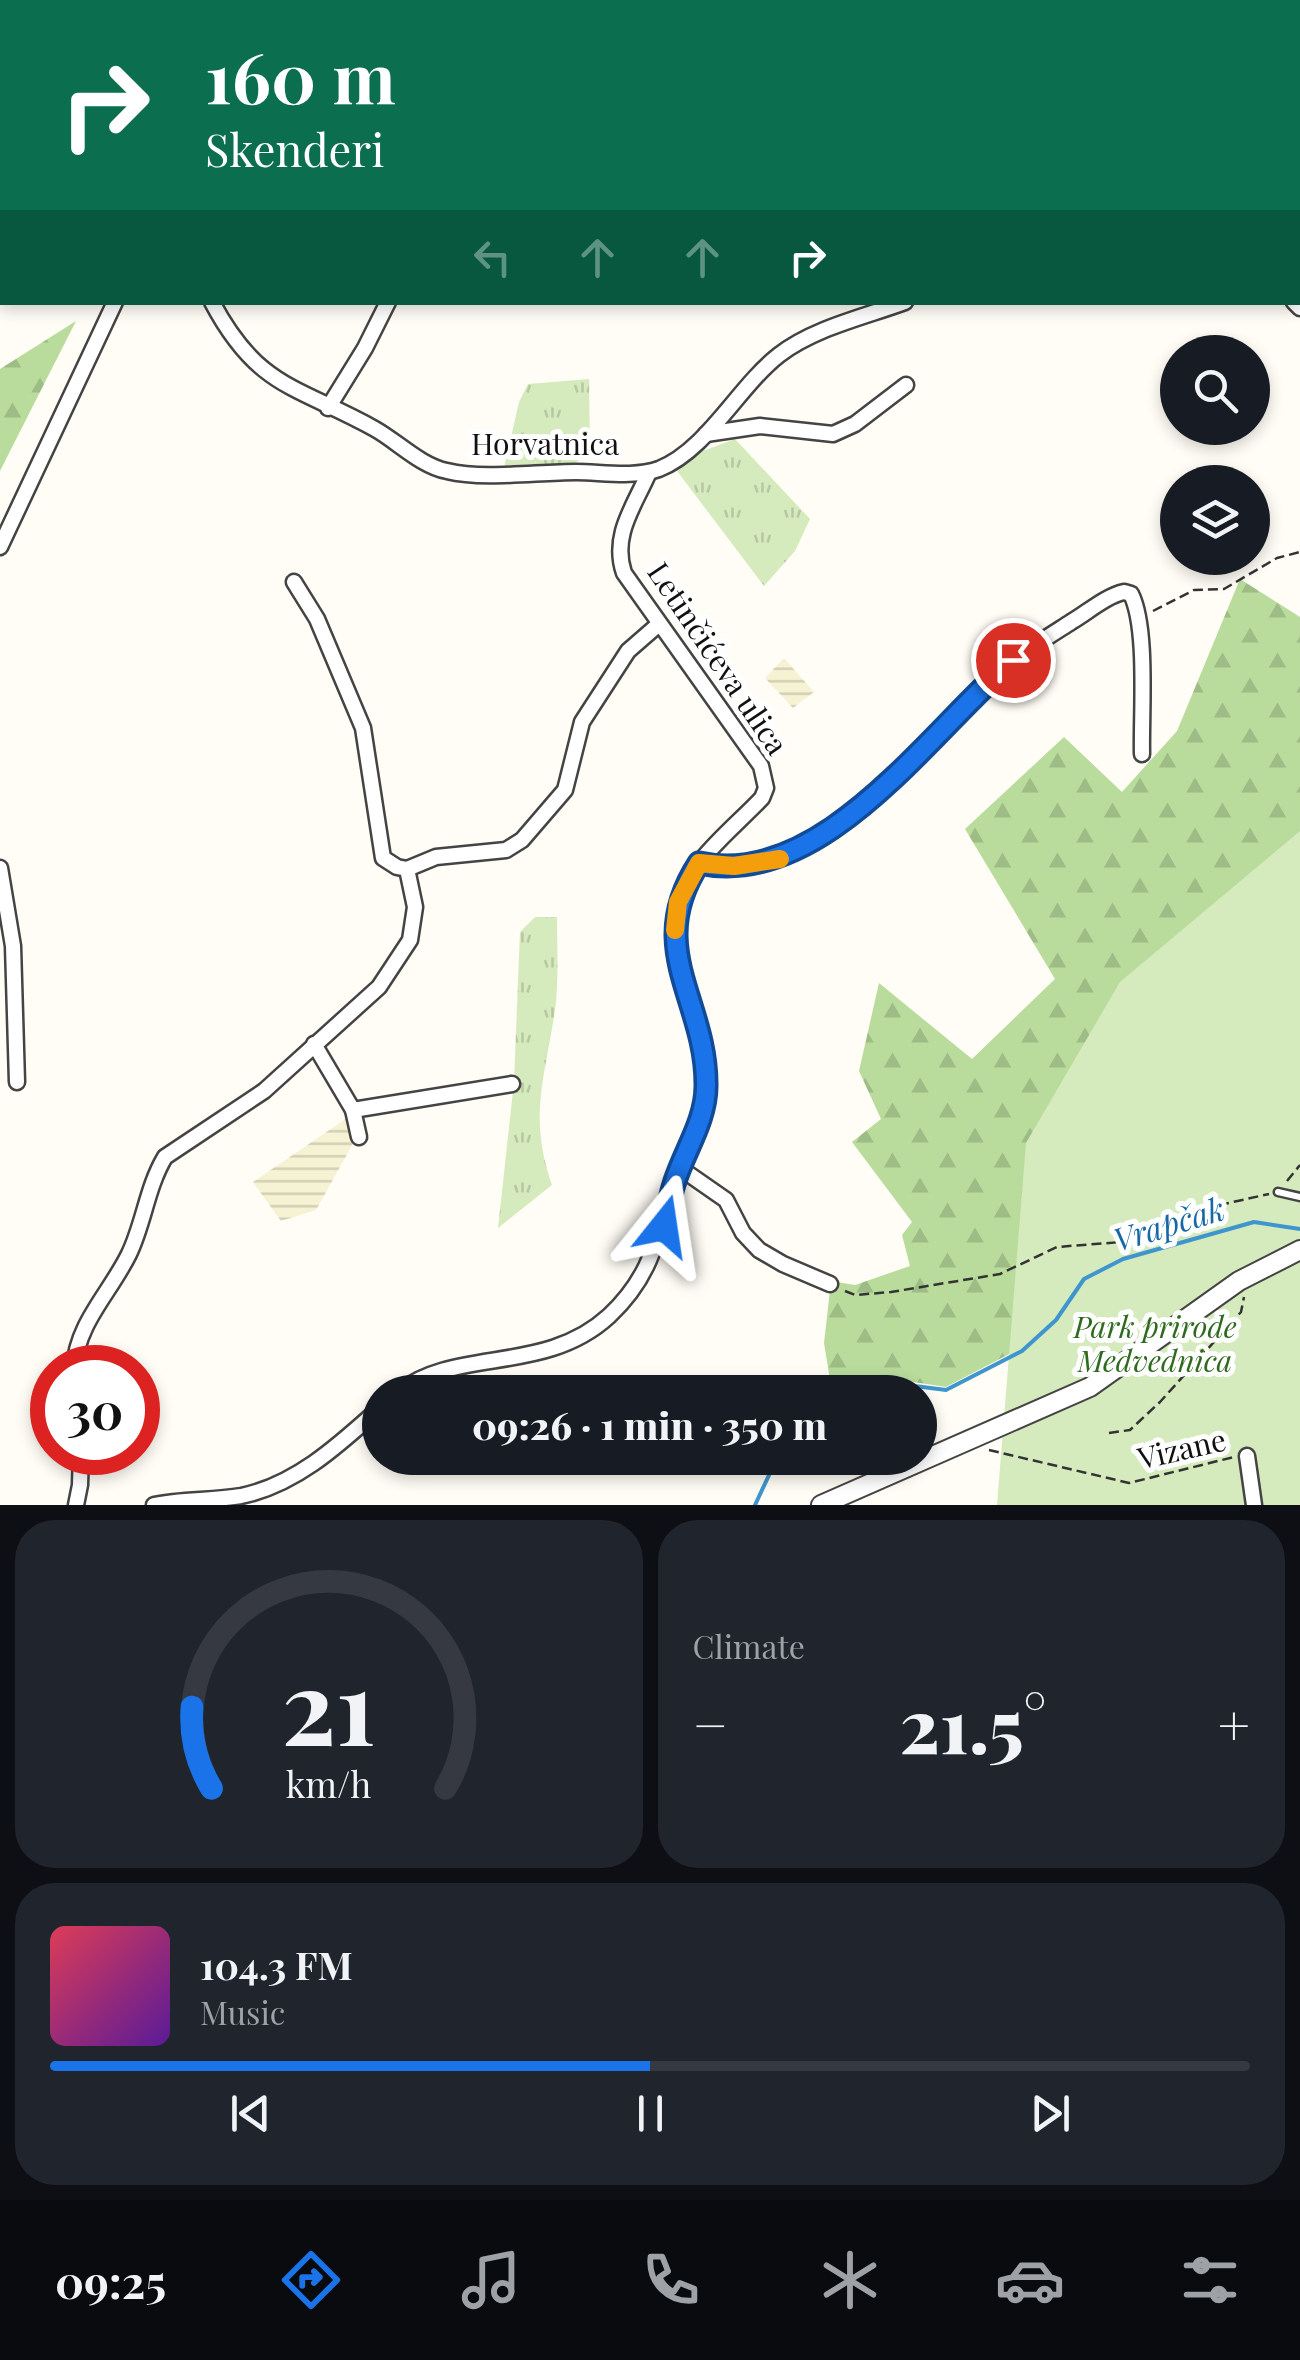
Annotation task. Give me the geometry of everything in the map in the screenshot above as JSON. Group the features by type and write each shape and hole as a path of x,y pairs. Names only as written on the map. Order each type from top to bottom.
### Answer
{"street":[{"path":"0,547 114,305"},
{"name":"Horvatnica","path":"214,305 228,333 252,361 298,393 372,428 441,470 468,473 649,472 672,462 706,434 779,355 822,333 897,305"},
{"path":"328,408 366,348 387,305"},
{"name":"Horvatnica","path":"706,434 760,426 832,434 855,424 906,386"},
{"name":"Letinčićeva ulica","path":"430,1375 539,1354 592,1330 609,1316 629,1294 656,1248 680,1168 703,1111 706,1090 702,1042 682,978 675,939 678,902 699,863 762,798 765,775 692,666 628,582 620,556 625,520 649,472"},
{"path":"294,582 318,619 363,728 384,858 407,869 436,857 506,850 522,840 565,790 582,722 628,651 659,624"},
{"path":"699,863 753,865 796,851 906,769 1013,660 1117,594 1130,594 1137,615 1142,754"},
{"path":"0,868 12,946 6,1004 17,1082"},
{"path":"78,1345 131,1249 165,1157 264,1091 379,987 406,950 414,906 407,869"},
{"path":"314,1044 353,1110 359,1136"},
{"path":"353,1110 512,1084"},
{"path":"680,1168 726,1200 743,1233 760,1250 830,1284"},
{"path":"821,1505 1090,1387 1239,1281 1300,1250"},
{"path":"154,1505 240,1496 280,1482 338,1445 362,1424"},
{"path":"1247,1456 1254,1505"},
{"path":"76,1505 80,1475"}],"lane":[{"path":"1278,1192 1300,1197"}],"path":[{"path":"1137,615 1194,590 1224,588 1277,558 1300,552"},
{"path":"830,1284 855,1295 1000,1274 1057,1247 1134,1241 1224,1204 1278,1192 1300,1166"},
{"path":"1109,1434 1130,1430 1160,1402 1241,1312 1245,1292"},
{"name":"Vizane","path":"988,1450 1130,1483 1247,1456"}],"shaded area":[{"path":"784,658 814,692 793,708 765,678"},
{"path":"350,1116 355,1140 316,1210 281,1221 253,1182"}],"green space":[{"path":"76,321 0,471 0,369"},
{"path":"589,379 590,453 570,466 504,468 519,402 528,384"},
{"path":"735,439 810,519 795,551 764,586 674,467 695,454"},
{"path":"1240,579 1300,617 1300,1176 1021,1348 946,1387 937,1386 937,1375 829,1375 824,1343 831,1281 855,1285 910,1266 902,1235 912,1222 852,1142 881,1119 859,1071 879,983 972,1059 1055,979 965,829 1064,737 1122,792 1177,731"},
{"name":"Park prirode Medvednica","path":"1300,831 1300,1505 997,1505 1026,1143 1120,982"},
{"path":"535,917 557,917 556,999 540,1118 552,1185 498,1228 514,1082 520,932"}],"waterway":[{"name":"Vrapčak","path":"937,1389 946,1390 1022,1351 1056,1320 1084,1279 1123,1259 1254,1222 1300,1229"},
{"name":"Vrapčak","path":"755,1505 769,1475"}],"slow traffic":[{"path":"675,930 678,902 699,863 734,866 780,859"}],"route":[{"path":"664,1226 674,1184 703,1111 706,1090 702,1042 678,964 675,939 678,902 684,886 699,863 753,865 783,858 850,814 906,769 1013,660"}]}
